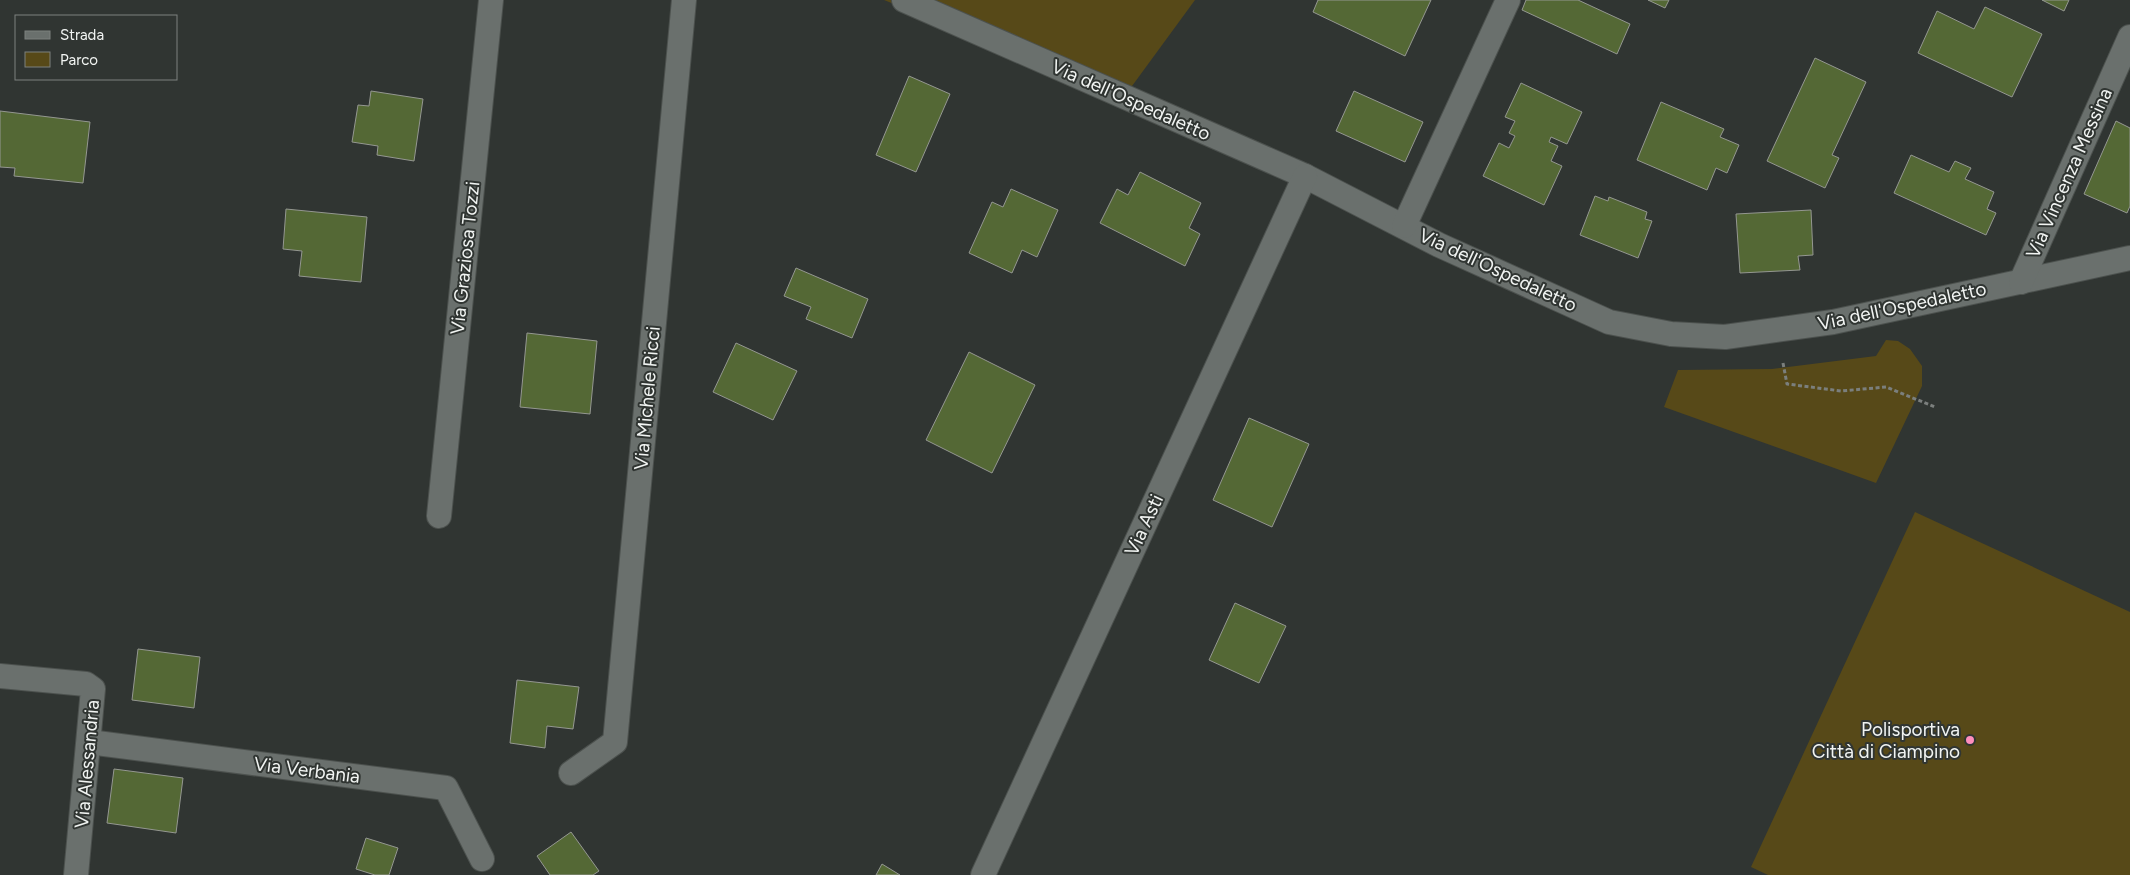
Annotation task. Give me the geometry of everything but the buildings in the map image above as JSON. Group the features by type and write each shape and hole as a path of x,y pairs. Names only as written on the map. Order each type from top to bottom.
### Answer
{"street":[{"name":"Via Graziosa Tozzi","path":"439,516 491,0"},
{"name":"Via Michele Ricci","path":"571,773 615,742 684,0"},
{"name":"Via dell'Ospedaletto","path":"904,0 1305,176 1439,244 1609,322 1670,334 1725,336 1832,322 2130,258"},
{"path":"1404,226 1508,0"},
{"name":"Via Vincenza Messina","path":"2021,282 2130,37"},
{"name":"Via Asti","path":"983,875 1305,176"},
{"name":"Via Alessandria","path":"0,676 90,686 94,694 76,875"},
{"name":"Via Verbania","path":"89,742 446,788 482,859"}],"path":[{"path":"1783,363 1787,384 1841,391 1886,387 1935,407"}],"green space":[{"path":"884,0 1195,0 1124,97"},
{"path":"1886,340 1898,341 1910,349 1922,366 1922,386 1876,483 1664,407 1678,370 1772,369 1876,356"},
{"name":"Polisportiva Città di Ciampino","path":"1915,512 2130,612 2130,875 1768,875 1751,867"}],"place":[{"name":"Polisportiva Città di Ciampino","path":"1970,740"}]}
